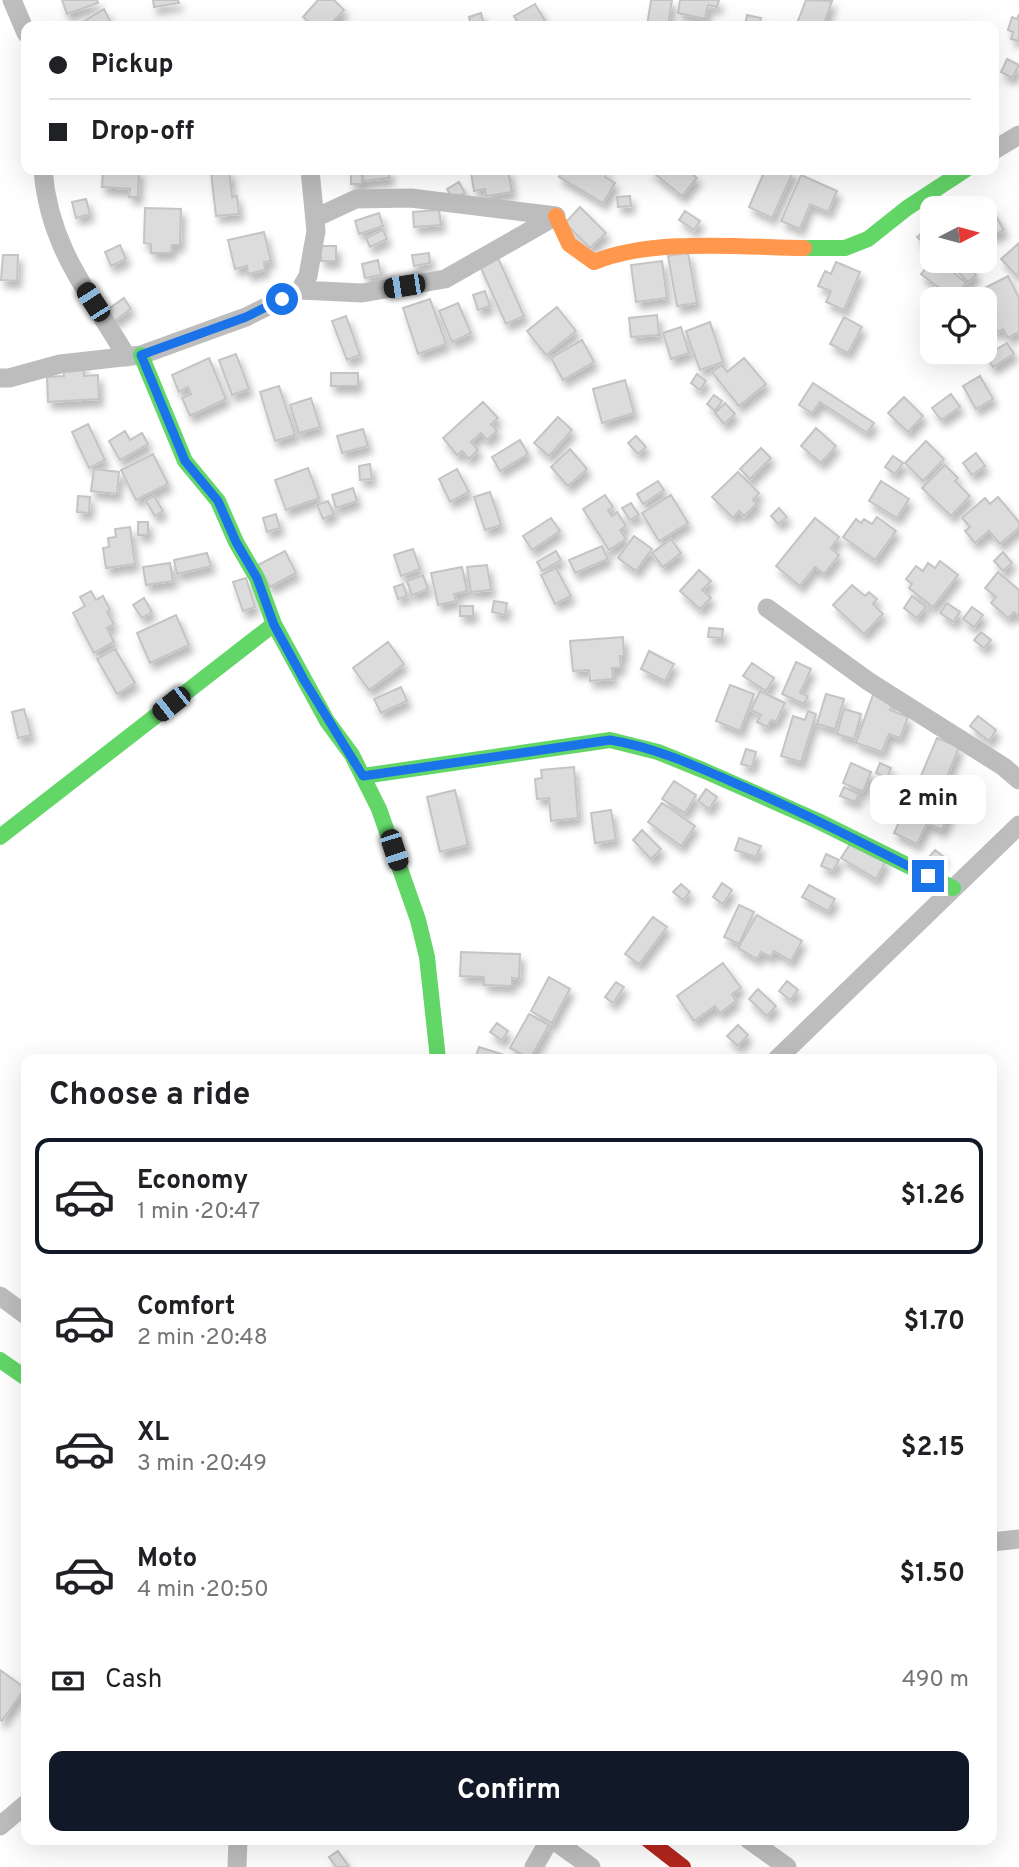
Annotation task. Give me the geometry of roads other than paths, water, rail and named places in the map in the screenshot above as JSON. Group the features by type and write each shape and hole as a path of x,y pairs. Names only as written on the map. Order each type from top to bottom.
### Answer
{"main road":[{"path":"556,216 562,233 576,252 594,262 611,255 663,247 845,248 868,239 907,208 957,175"},
{"path":"134,356 185,461 218,501 236,542 257,578 274,625 327,721 352,755 388,833 418,920 427,957 437,1054"},
{"path":"0,837 274,625"},
{"path":"363,776 610,740 632,744 669,755 766,797 953,888"},
{"path":"0,1360 21,1375"},
{"path":"654,1845 684,1867"}],"street":[{"path":"12,0 21,21"},
{"path":"999,147 1019,135"},
{"path":"43,175 52,224 65,257 134,356"},
{"path":"300,290 308,276 316,231 311,175"},
{"path":"315,218 356,199 411,198 556,216"},
{"path":"0,378 60,364 134,356 246,317 300,290 362,293 445,279 556,216"},
{"path":"767,608 868,681 1004,767 1019,780"},
{"path":"782,1054 1019,825"},
{"path":"0,1296 21,1311"},
{"path":"997,1541 1019,1539"},
{"path":"0,1826 21,1808"},
{"path":"237,1867 238,1845"},
{"path":"534,1867 547,1845"},
{"path":"560,1845 591,1867"},
{"path":"756,1845 787,1867"}]}
